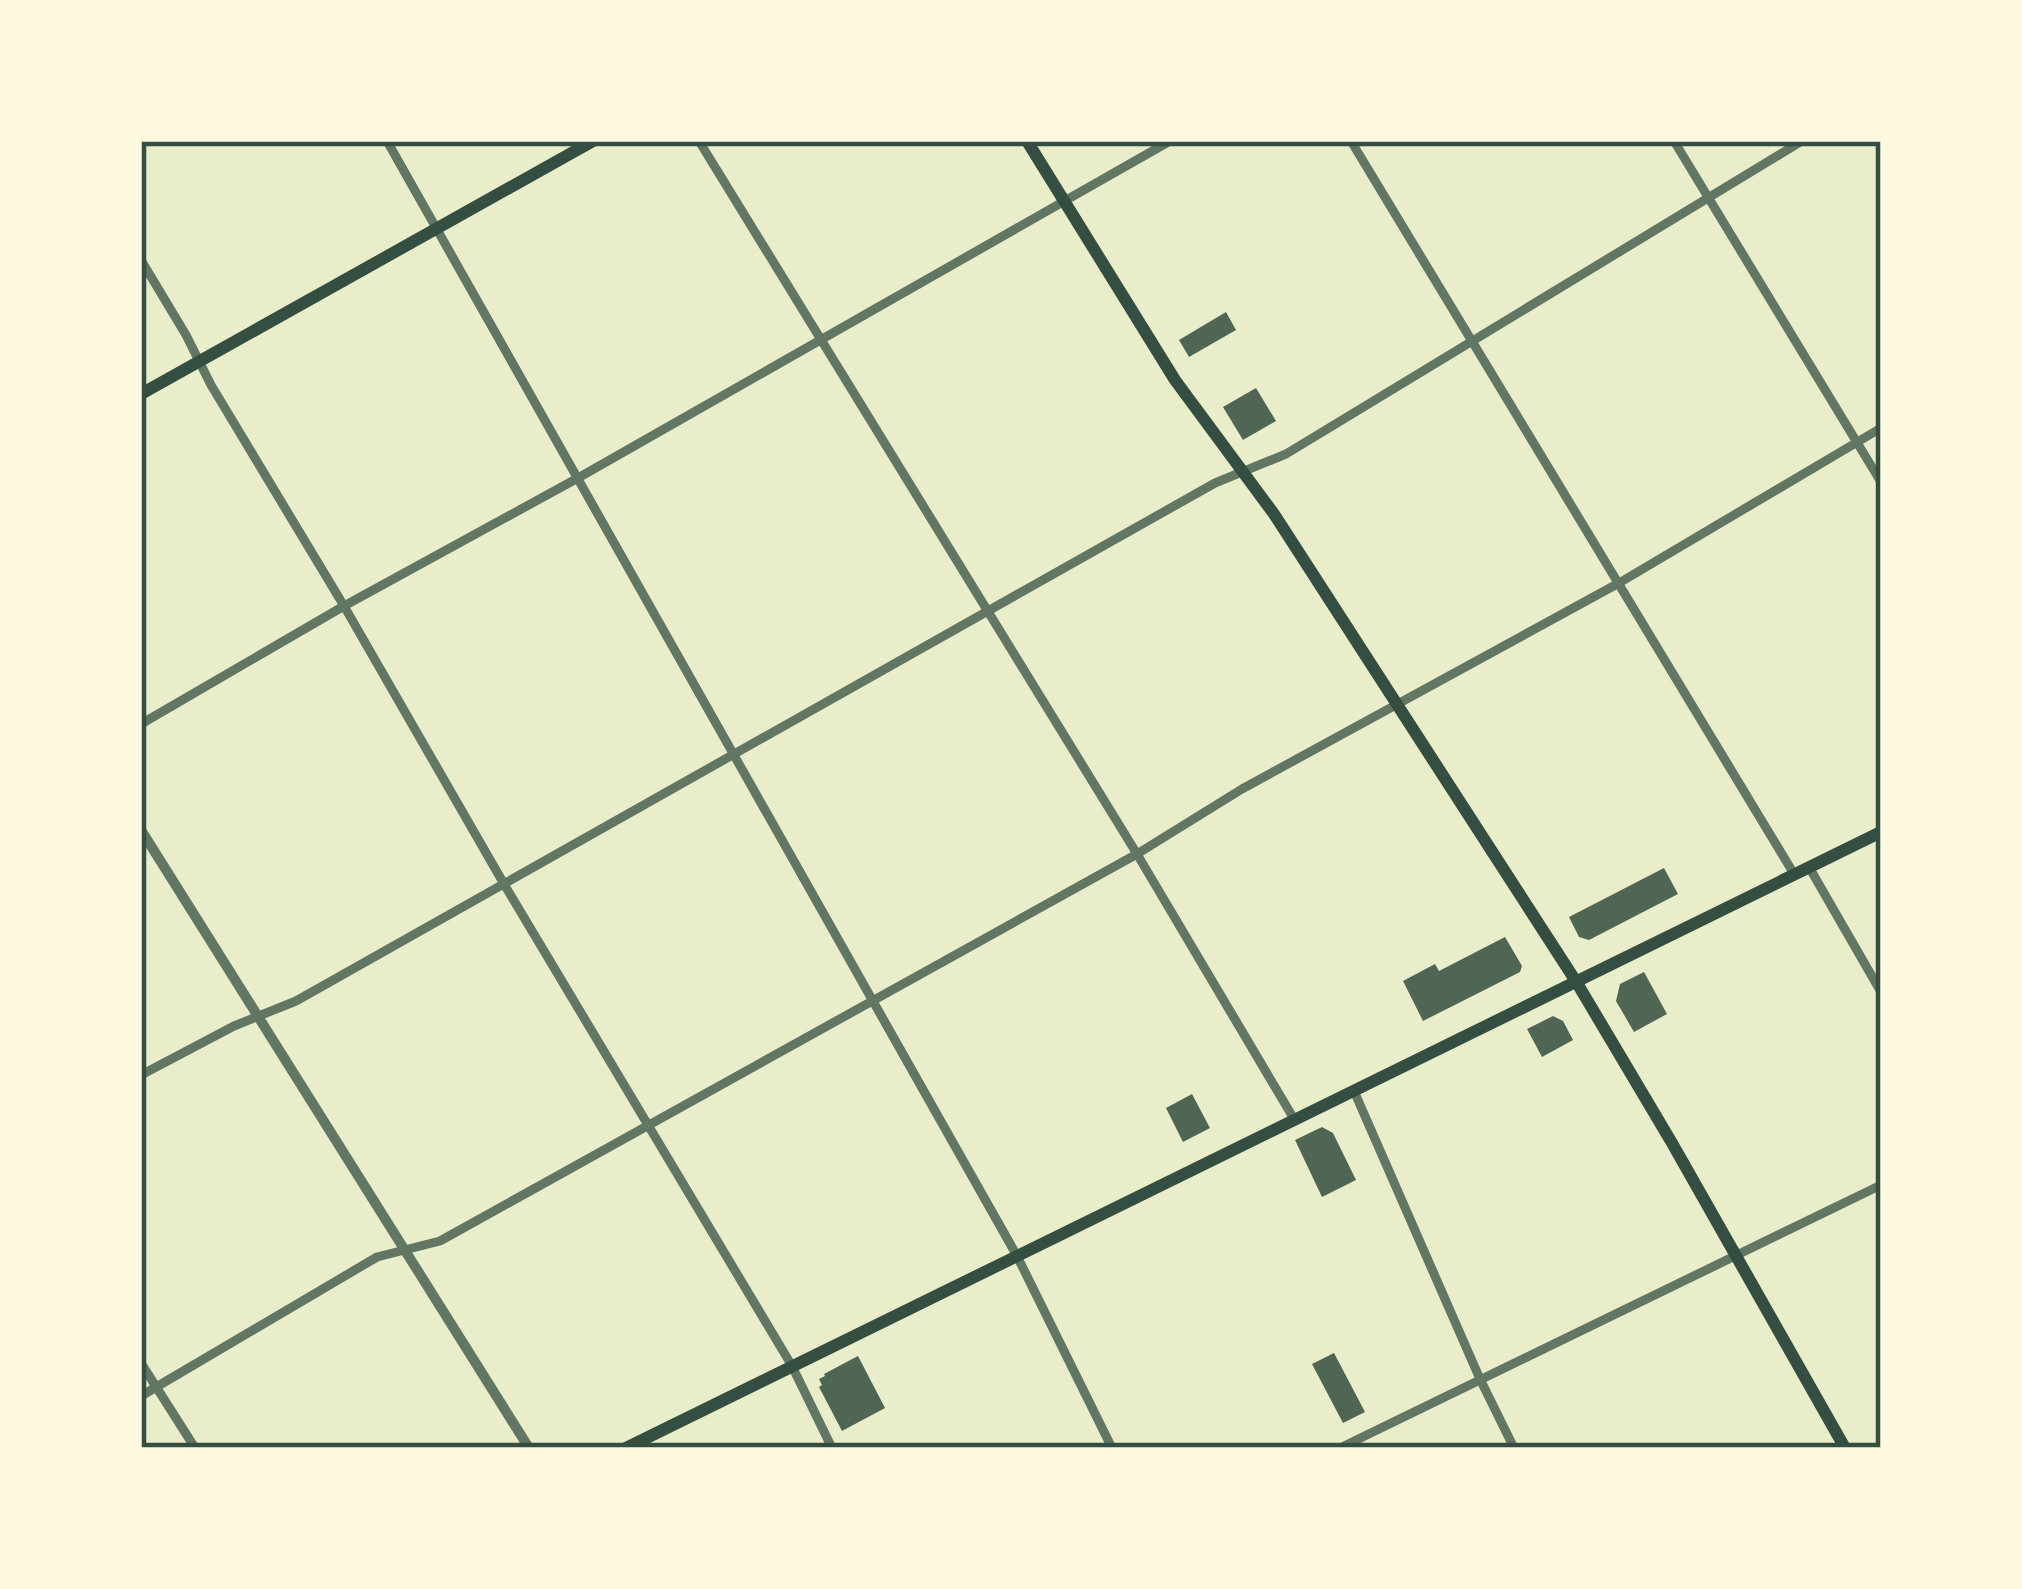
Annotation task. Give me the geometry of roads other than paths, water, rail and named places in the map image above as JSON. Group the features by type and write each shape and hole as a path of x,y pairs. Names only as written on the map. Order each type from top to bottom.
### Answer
{"main road":[{"path":"141,394 593,141"},
{"path":"1027,141 1175,380 1274,514 1577,982 1845,1448"},
{"path":"626,1448 1881,832"}],"street":[{"path":"387,141 1017,1256 1112,1448"},
{"path":"699,141 1137,854 1294,1119"},
{"path":"141,724 1170,141"},
{"path":"1351,141 1794,874"},
{"path":"1674,141 1881,482"},
{"path":"141,1075 234,1025 296,1001 1215,483 1286,454 1802,141"},
{"path":"141,260 504,884 792,1366 832,1448"},
{"path":"141,1396 377,1257 440,1241 1137,854 1243,789 1619,583 1881,428"},
{"path":"141,830 529,1448"},
{"path":"1809,867 1881,992"},
{"path":"1354,1091 1514,1448"},
{"path":"1340,1448 1881,1185"},
{"path":"141,1363 194,1448"}]}
